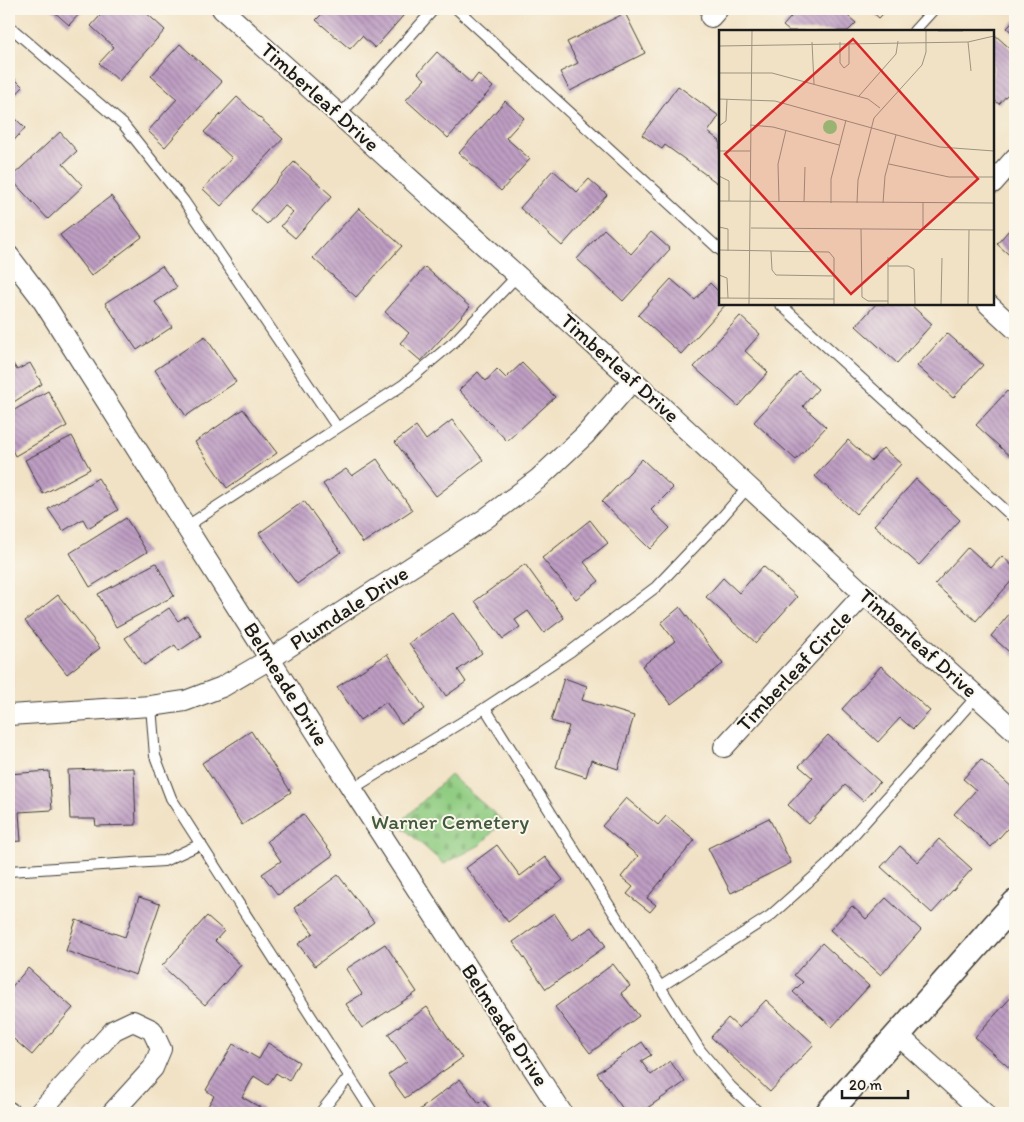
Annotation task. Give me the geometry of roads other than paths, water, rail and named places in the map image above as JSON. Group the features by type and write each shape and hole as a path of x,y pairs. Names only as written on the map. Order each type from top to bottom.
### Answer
{"street":[{"name":"Timberleaf Drive","path":"222,9 518,275 1015,731"},
{"path":"994,182 1015,158"},
{"name":"Belmeade Drive","path":"9,256 41,298 352,789 562,1113"},
{"path":"989,305 1015,329"},
{"name":"Plumdale Drive","path":"9,715 151,706 185,701 222,687 270,659 485,519 538,480 585,435 633,380"},
{"name":"Timberleaf Circle","path":"724,747 864,594"},
{"path":"828,1113 899,1036 1015,903"},
{"path":"39,1113 114,1030 133,1021 152,1030 161,1049 153,1068 112,1113"},
{"path":"899,1036 984,1113"}],"lane":[{"path":"340,115 434,9"},
{"path":"457,9 719,248"},
{"path":"915,30 934,9"},
{"path":"9,26 122,124 184,201 337,427"},
{"path":"187,526 403,385 454,342 518,275"},
{"path":"781,305 1015,518"},
{"path":"352,789 485,708 571,651 656,587 749,486"},
{"path":"660,986 770,916 826,866 976,696"},
{"path":"151,706 155,756 171,798 348,1077 373,1113"},
{"path":"485,708 700,1050 731,1087 759,1113"},
{"path":"9,871 164,861 201,844"},
{"path":"320,1113 348,1077"}],"park label":[{"name":"Warner Cemetery","path":"450,822"}]}
